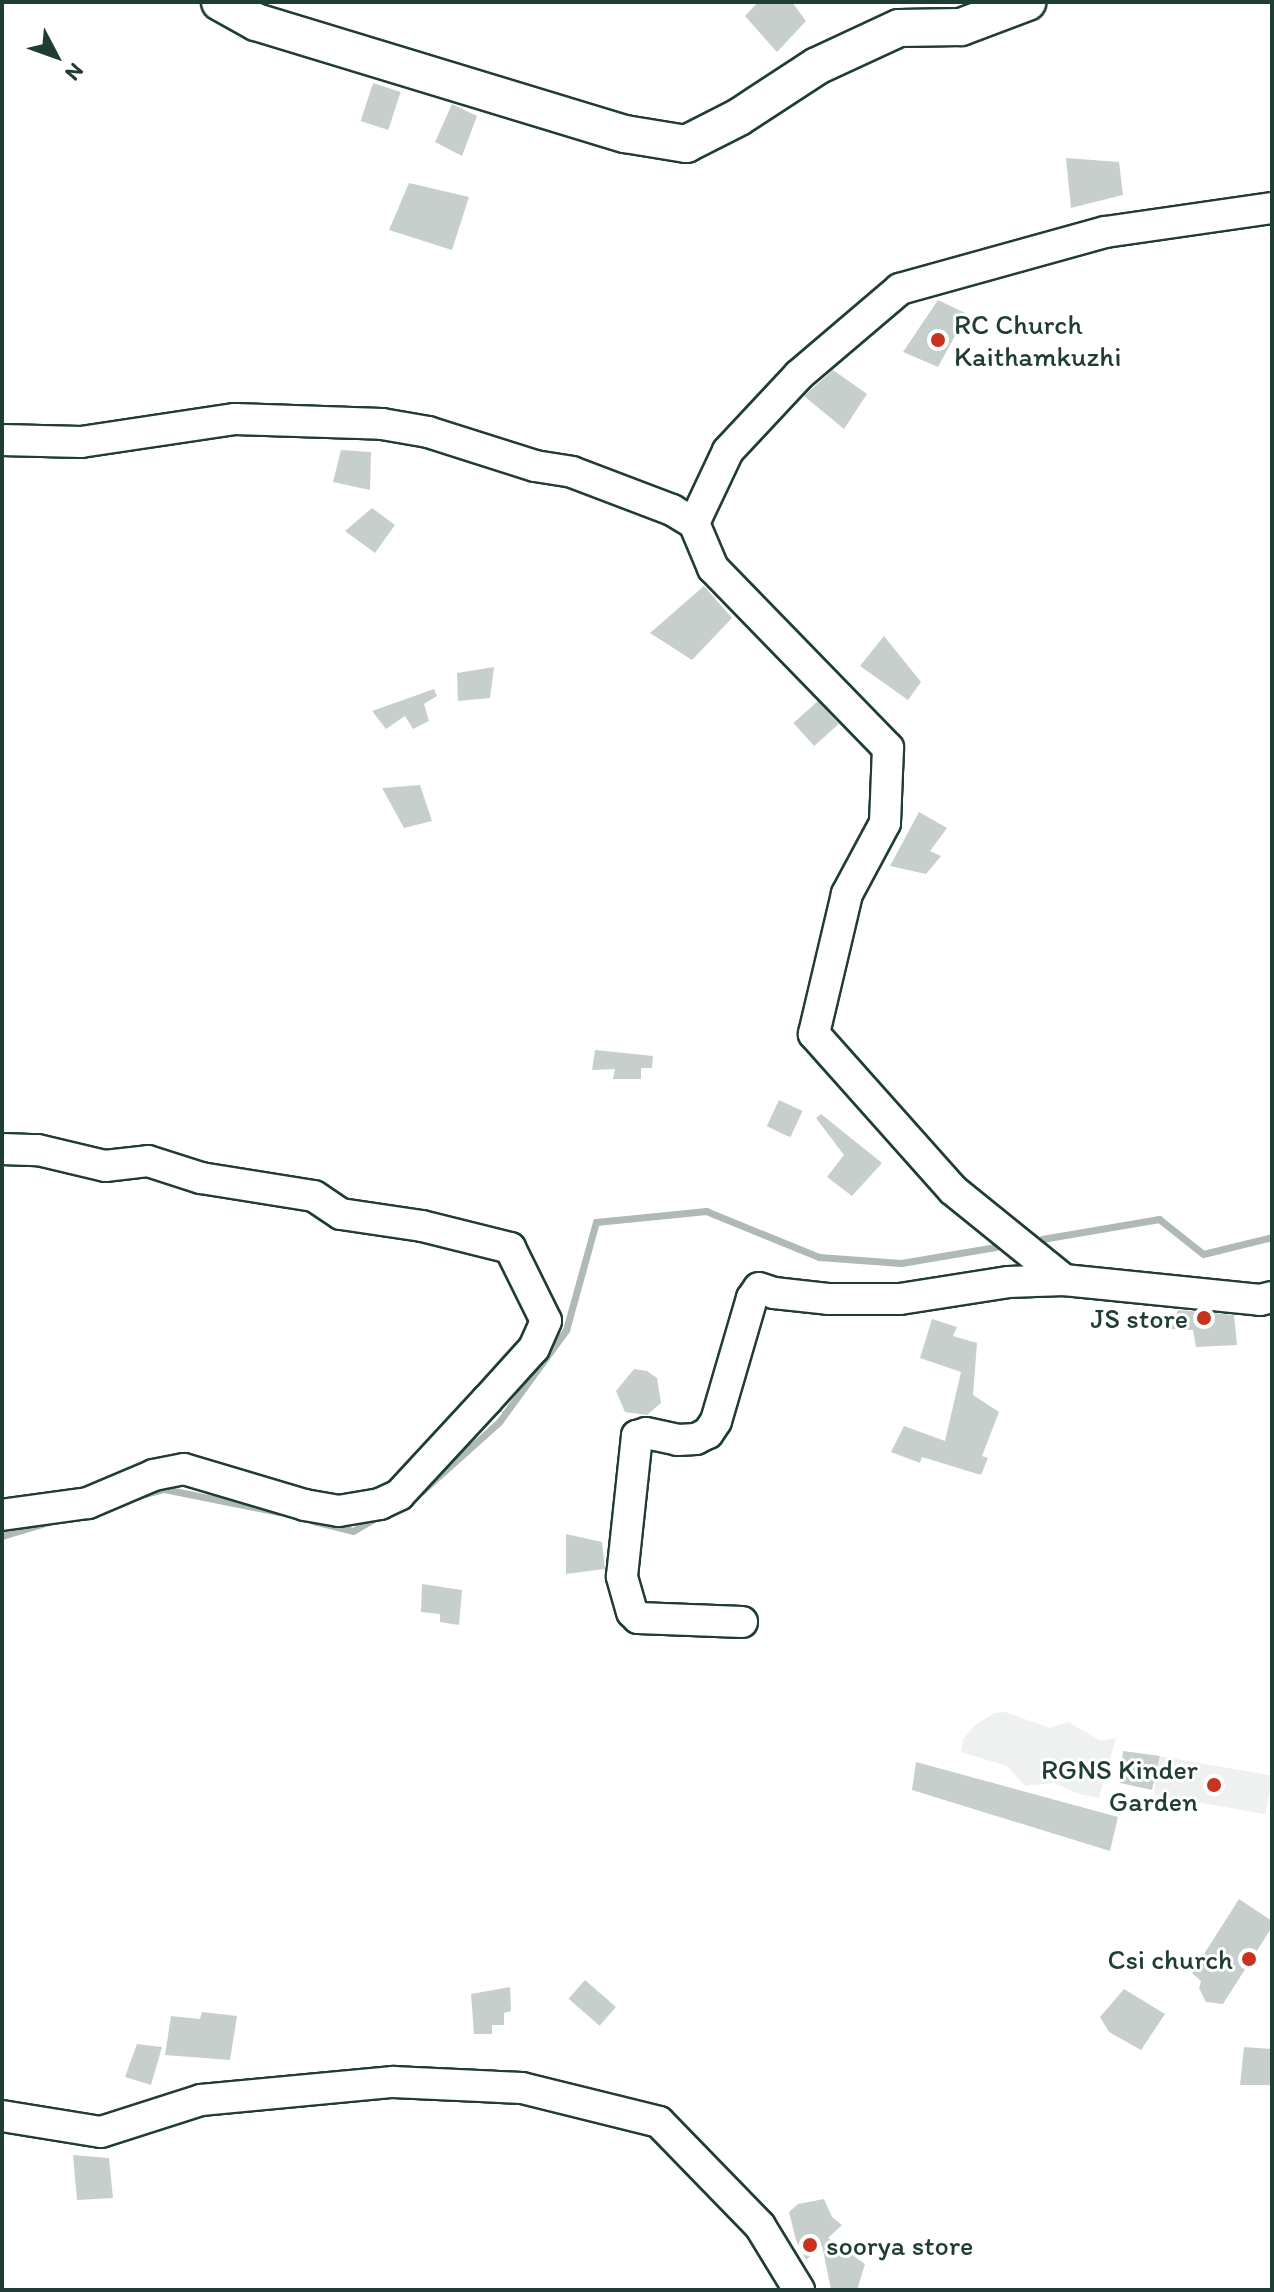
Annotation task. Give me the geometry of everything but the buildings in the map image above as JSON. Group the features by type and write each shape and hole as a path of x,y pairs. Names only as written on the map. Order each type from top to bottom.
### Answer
{"main road":[{"path":"220,2 256,22 625,134 686,144 739,117 817,66 899,28 961,27 1027,2"}],"street":[{"path":"694,523 728,451 799,375 900,289 1105,232 1272,208"},
{"path":"2,440 81,442 235,419 382,424 428,432 535,466 572,472 660,505 694,523 713,568 888,748 885,823 847,894 814,1034 953,1190 1064,1280"},
{"path":"2,1149 38,1150 105,1166 148,1161 201,1178 314,1196 341,1214 422,1226 510,1248 546,1321 534,1348 487,1400 399,1495 380,1504 339,1511 305,1505 184,1469 154,1475 88,1503 2,1515"},
{"path":"742,1622 638,1618 632,1612 622,1576 637,1436 646,1433 687,1439 708,1433 716,1421 752,1298 759,1288 774,1293 828,1299 900,1299 1008,1282 1064,1280 1260,1300 1272,1297"},
{"path":"2,2116 101,2132 201,2100 393,2082 522,2088 659,2122 760,2226 799,2290"}],"shaded area":[{"path":"1005,1712 1050,1728 1068,1722 1101,1741 1116,1738 1099,1798 1079,1794 1054,1783 1025,1786 1007,1766 961,1752 963,1739 974,1726 994,1713"},
{"name":"RGNS Kinder Garden","path":"1160,1756 1272,1776 1265,1814 1153,1794"}],"waterway":[{"path":"421,1492 499,1422 566,1330 596,1222 706,1211 819,1257 901,1263 996,1247"},
{"path":"1042,1239 1159,1219 1203,1254 1272,1237"},
{"path":"141,1495 164,1489 278,1512"},
{"path":"313,1521 353,1531 379,1516"},
{"path":"2,1536 49,1522"}],"place":[{"name":"RC Church Kaithamkuzhi","path":"938,340"},
{"name":"JS store","path":"1204,1318"},
{"name":"RGNS Kinder Garden","path":"1214,1785"},
{"name":"Csi church","path":"1249,1959"},
{"name":"soorya store","path":"810,2245"}]}
